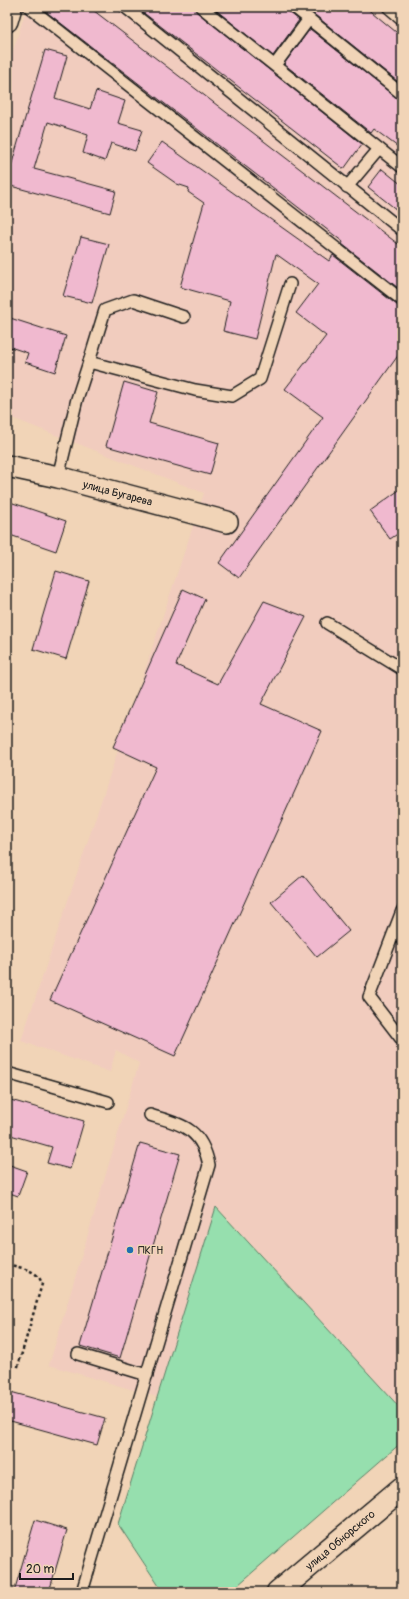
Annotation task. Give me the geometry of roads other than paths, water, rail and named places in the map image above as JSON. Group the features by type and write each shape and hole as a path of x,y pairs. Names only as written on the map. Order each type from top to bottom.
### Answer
{"main road":[{"name":"улица Обнорского","path":"278,1592 402,1488"}],"street":[{"path":"7,21 11,7"},
{"name":"улица Бугарева","path":"7,466 58,477 227,522"}],"lane":[{"path":"29,7 402,300"},
{"path":"126,7 402,230"},
{"path":"201,7 402,167"},
{"path":"294,7 402,94"},
{"path":"388,7 402,19"},
{"path":"275,65 309,19"},
{"path":"347,187 379,149"},
{"path":"90,362 195,390 232,396 260,379 290,284"},
{"path":"58,477 77,399 90,362 105,310 133,300 184,317"},
{"path":"326,623 402,669"},
{"path":"402,911 369,997 402,1040"},
{"path":"7,1073 108,1102"},
{"path":"82,1592 209,1165 206,1151 198,1137 183,1125 150,1115"},
{"path":"78,1354 147,1374"}],"place":[{"name":"ПКГН","path":"130,1250"}]}
